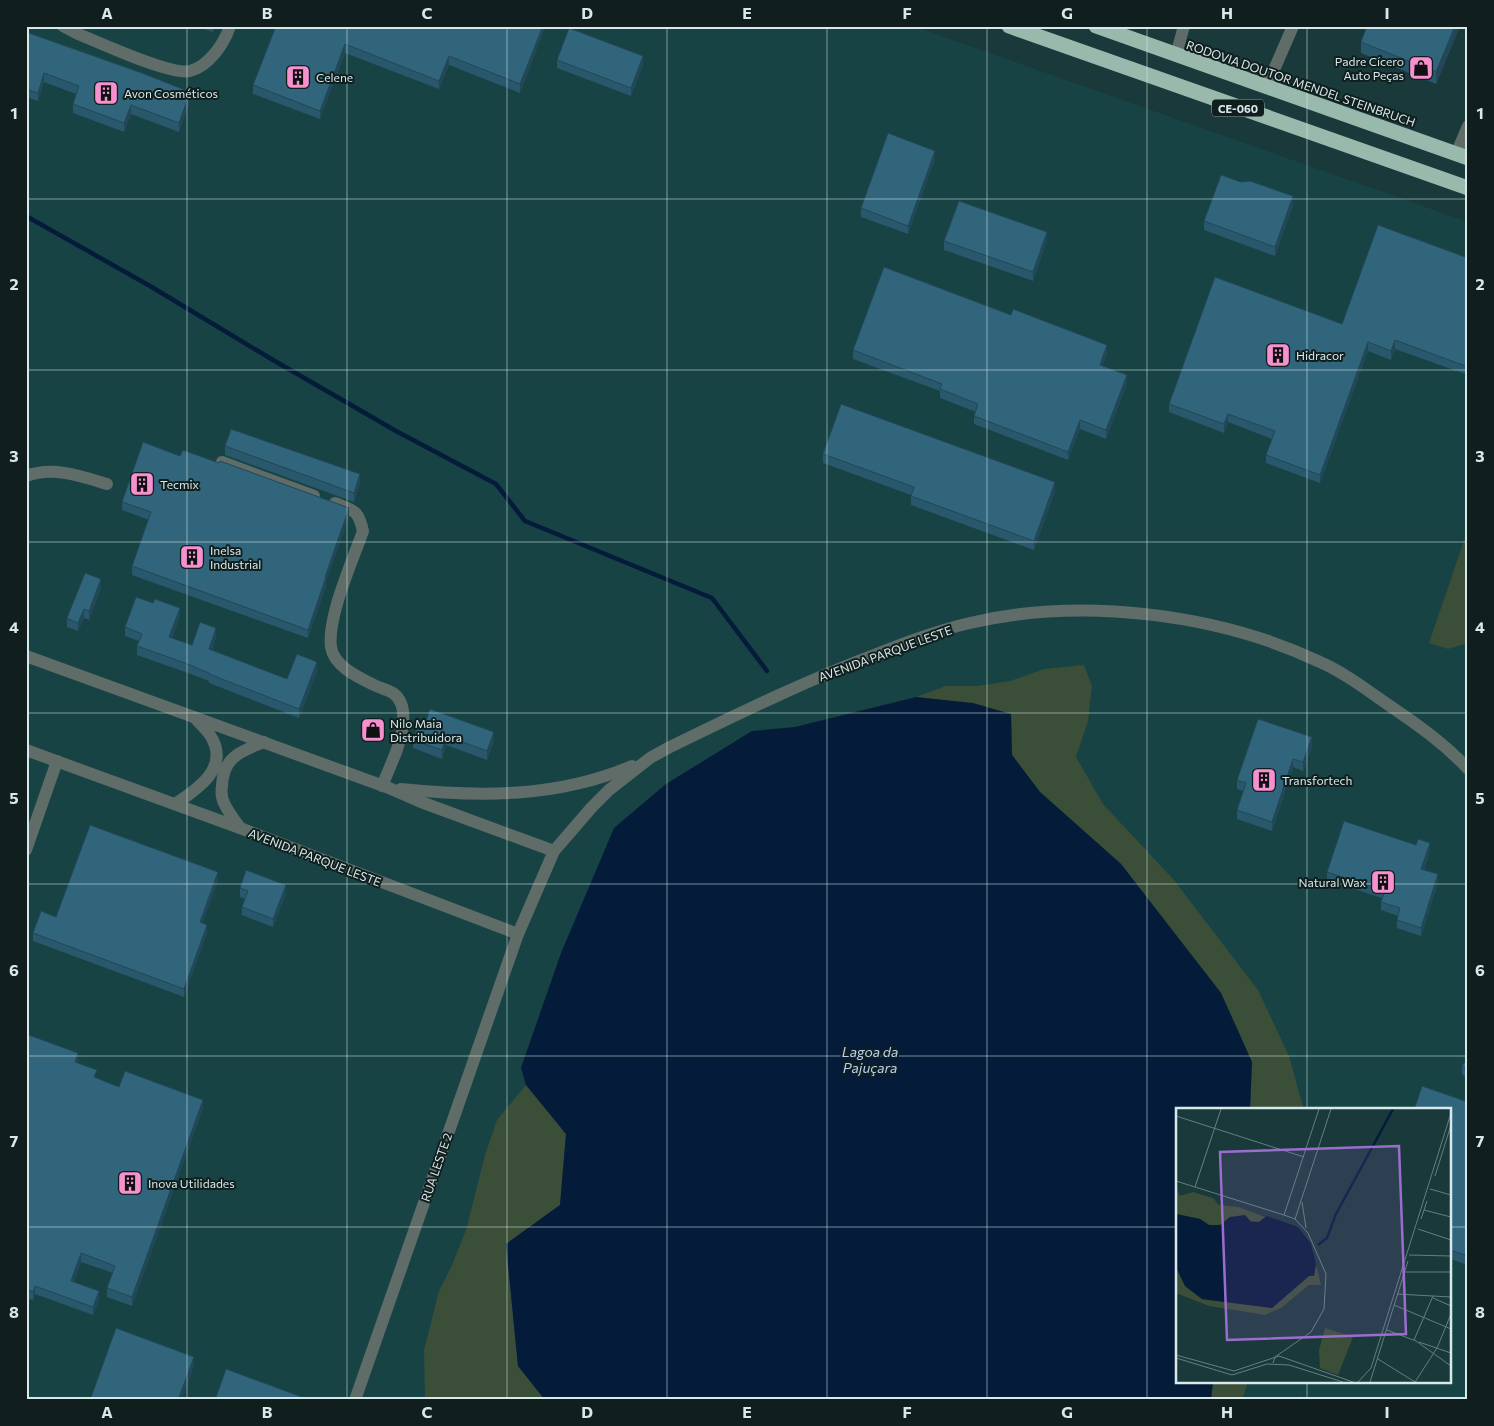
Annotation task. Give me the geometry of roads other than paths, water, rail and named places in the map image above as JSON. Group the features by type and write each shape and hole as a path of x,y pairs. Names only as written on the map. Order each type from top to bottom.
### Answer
{"highway":[{"name":"CE-060","path":"1009,26 1468,188"},
{"name":"RODOVIA DOUTOR MENDEL STEINBRUCH","path":"1096,26 1462,156"}],"street":[{"path":"63,26 161,67 188,72 197,68 215,54 230,26"},
{"path":"1176,55 1184,26"},
{"path":"1267,86 1294,26"},
{"path":"1462,156 1468,126"},
{"path":"222,462 356,511 361,519 363,530 335,610 331,630 331,649 337,660 348,671 394,693 401,702 404,713 401,739 386,787"},
{"path":"26,476 36,472 55,472 75,474 107,484"},
{"name":"AVENIDA PARQUE LESTE","path":"26,750 240,828 518,934 554,852 604,796 650,758 793,689 848,665 935,632 1000,616 1071,610 1116,611 1166,617 1235,631 1280,644 1322,663 1352,680 1431,735 1455,755 1468,769"},
{"path":"26,656 386,787 554,852"},
{"path":"175,804 198,789 209,778 214,767 216,755 214,743 209,734 193,716"},
{"path":"240,828 224,804 221,790 222,778 226,766 233,757 264,742"},
{"path":"386,787 442,793 525,793 584,782 617,772 650,758"},
{"path":"26,850 57,761"},
{"name":"RUA LESTE 2","path":"355,1400 518,934"}],"water":[{"name":"Lagoa da Pajuçara","path":"916,697 973,703 1011,714 1012,755 1040,792 1121,864 1221,993 1252,1062 1250,1108 1176,1108 1176,1384 1213,1384 1211,1400 545,1400 518,1366 506,1244 560,1205 566,1134 526,1085 521,1068 561,953 614,828 666,784 752,731 795,727"}],"waterway":[{"path":"26,216 150,286 396,431 496,484 525,521 712,598 767,671"}],"place":[{"name":"Padre Cícero Auto Peças","path":"1421,68"},
{"name":"Celene","path":"298,77"},
{"name":"Avon Cosméticos","path":"106,93"},
{"name":"Hidracor","path":"1278,355"},
{"name":"Tecmix","path":"142,484"},
{"name":"Inelsa Industrial","path":"192,557"},
{"name":"Nilo Maia Distribuidora","path":"373,730"},
{"name":"Transfortech","path":"1264,780"},
{"name":"Natural Wax","path":"1383,882"},
{"name":"Inova Utilidades","path":"130,1183"}]}
